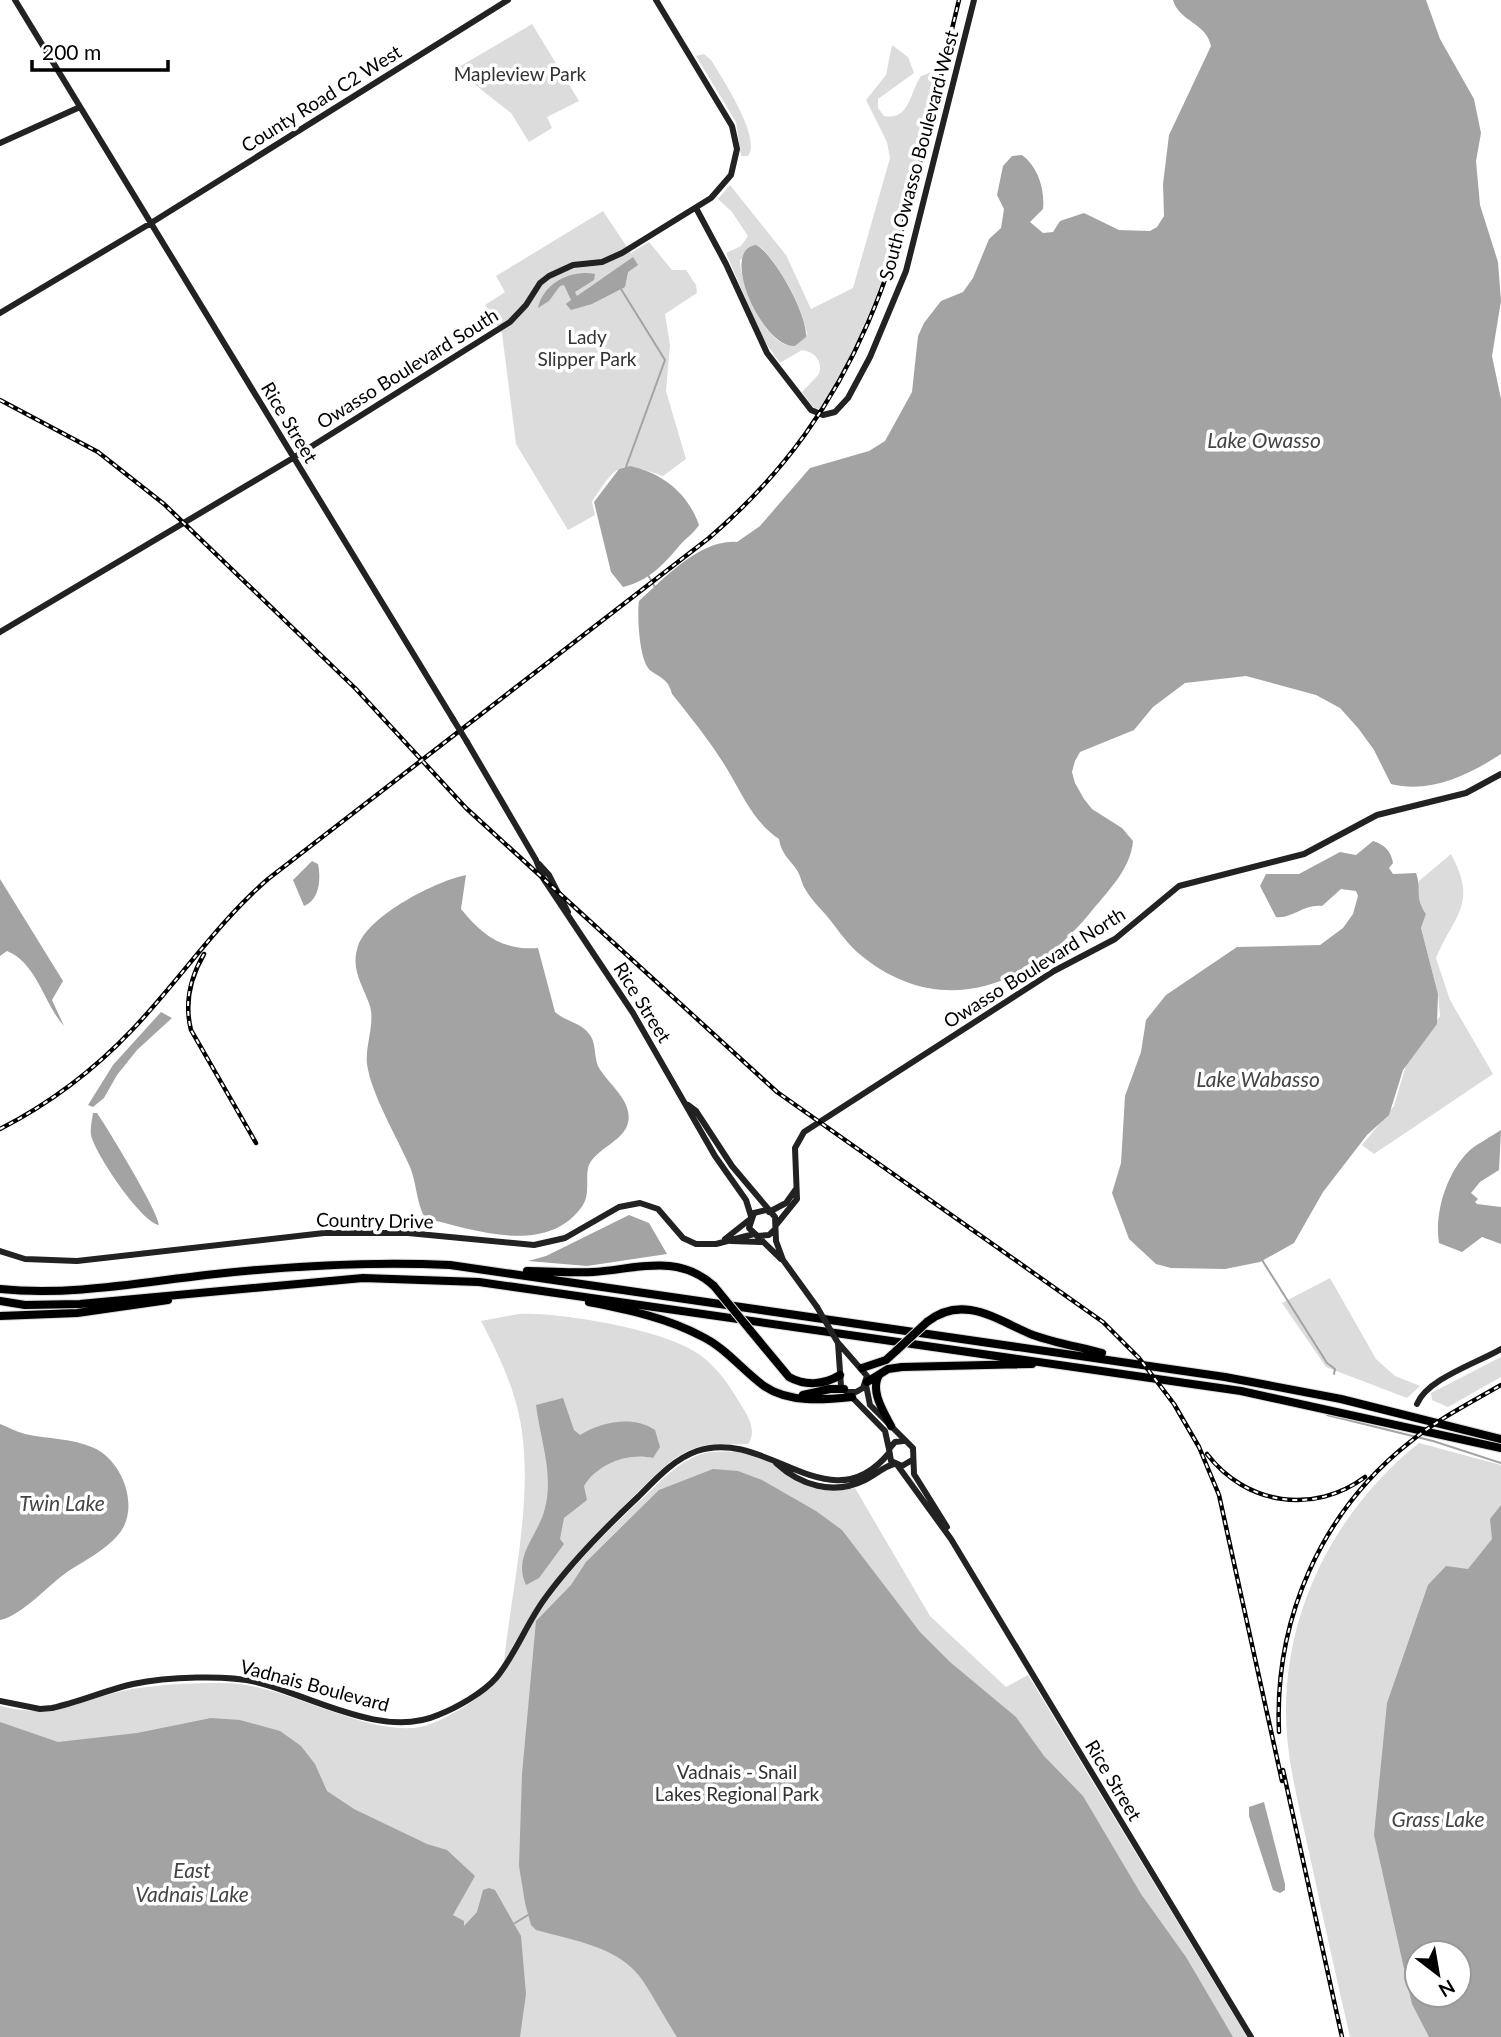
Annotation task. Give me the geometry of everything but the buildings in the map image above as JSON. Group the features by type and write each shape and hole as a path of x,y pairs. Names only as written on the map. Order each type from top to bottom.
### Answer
{"highway":[{"path":"0,1289 34,1292 100,1289 335,1263 450,1265 577,1272 668,1264 688,1268 714,1286 789,1377 796,1381 814,1383 841,1373"},
{"path":"450,1265 1128,1361 1297,1390 1501,1439"},
{"path":"0,1301 24,1305 80,1304 363,1278 479,1282 1279,1398 1501,1448"},
{"path":"524,1287 671,1321 712,1342 776,1392 797,1398 848,1393"},
{"path":"0,1316 77,1313 198,1294"},
{"path":"860,1367 886,1360 927,1322 952,1311 984,1311 1032,1335 1128,1361"},
{"path":"866,1384 880,1374 902,1367 1054,1364"},
{"path":"880,1374 875,1384 883,1411 891,1426"}],"street":[{"name":"Rice Street","path":"15,0 467,742 536,860 549,875 570,917 688,1105 691,1115 718,1160 746,1200 750,1218"},
{"name":"County Road C2 West","path":"0,313 151,223 508,0"},
{"name":"Owasso Boulevard South","path":"0,632 293,458 510,322 526,305 540,283 549,276 573,265 612,259 717,194 729,180 736,159 736,138 729,119 656,0"},
{"name":"South Owasso Boulevard West","path":"696,208 733,277 762,346 806,405 820,415 833,413 847,399 879,338 900,288 915,241 974,0"},
{"path":"0,144 80,107"},
{"name":"Owasso Boulevard North","path":"775,1227 795,1203 795,1147 804,1132 1054,971 1115,939 1179,886 1304,854 1377,815 1466,793 1501,774"},
{"name":"Rice Street","path":"688,1105 696,1111 768,1211"},
{"path":"726,1241 757,1210 768,1211 786,1203 796,1189"},
{"name":"Country Drive","path":"0,1251 25,1259 77,1261 324,1233 408,1233 534,1245 565,1238 619,1207 640,1203 658,1209 677,1233 689,1242 702,1245 757,1237"},
{"path":"768,1211 783,1260"},
{"path":"750,1218 757,1237 783,1260 817,1307 838,1343 860,1367 870,1405 903,1441 913,1448 912,1460 906,1465 896,1465 856,1484 834,1484"},
{"path":"757,1237 769,1235 775,1227"},
{"path":"838,1343 841,1373 848,1393 885,1431 889,1451 896,1465"},
{"path":"1417,1404 1425,1391 1441,1379 1501,1349"},
{"path":"841,1373 849,1365 860,1367"},
{"path":"848,1393 856,1392 866,1384"},
{"path":"834,1484 863,1472 889,1451 895,1442 903,1441"},
{"name":"Vadnais Boulevard","path":"0,1701 52,1708 136,1683 232,1678 256,1682 379,1721 401,1723 427,1720 447,1711 493,1681 544,1599 617,1517 688,1454 721,1447 744,1448 810,1477 834,1484"},
{"name":"Rice Street","path":"912,1460 916,1477 944,1522 951,1539"},
{"name":"Rice Street","path":"896,1465 951,1539 1251,2037"}],"green space":[{"name":"Mapleview Park","path":"532,24 579,101 547,117 552,128 529,142 511,113 469,80 459,67"},
{"path":"892,45 908,57 914,73 878,99 878,108 884,116 899,114 904,109 921,76 932,72 939,75 906,205 880,287 844,368 821,409 816,408 820,411 813,407 802,392 819,374 819,361 814,355 802,350 780,363 763,339 726,253 741,246 748,236 732,212 718,199 730,185 786,255 811,309 853,288 890,158 887,142 866,100 886,75","holes":["760,247 789,287 805,324 807,334 795,346 784,344 765,326 750,299 741,271 740,260"]},
{"path":"704,54 711,60 739,108 750,136 748,156 741,156 736,122 696,56"},
{"name":"Lady Slipper Park","path":"603,211 631,253 649,242 672,270 686,270 696,285 697,293 665,314 670,345 666,391 686,459 663,476 628,467 614,472 592,502 595,515 568,530 516,444 502,333 485,305 505,292 496,276"},
{"path":"1451,854 1463,885 1463,897 1461,908 1436,958 1450,1000 1493,1074 1374,1154 1362,1145 1394,1106 1406,1065 1440,1016 1438,994 1421,928 1426,914 1419,902 1418,891 1419,881"},
{"path":"1330,1278 1376,1359 1395,1376 1420,1386 1407,1398 1326,1367 1282,1303"},
{"path":"518,1314 560,1316 612,1324 684,1346 700,1355 723,1378 747,1414 752,1435 748,1444 697,1447 661,1469 562,1572 532,1614 504,1662 523,1518 524,1460 520,1417 512,1389 481,1321"},
{"path":"1501,1357 1501,1377 1448,1407 1432,1400 1431,1393"},
{"path":"1419,1443 1501,1465 1501,2037 1350,2037 1294,1785 1287,1736 1286,1694 1291,1652 1317,1573 1336,1536 1360,1502 1388,1471"},
{"name":"Vadnais - Snail Lakes Regional Park","path":"710,1452 735,1452 759,1457 802,1483 823,1490 855,1488 930,1616 1006,1687 1028,1675 1247,2037 0,2037 0,1706 19,1710 49,1710 144,1687 224,1683 272,1691 375,1724 398,1728 430,1724 459,1710 492,1685 511,1661 547,1601 594,1546 674,1469 691,1458"}],"water":[{"name":"Lake Owasso","path":"1173,0 1426,0 1440,39 1474,99 1481,133 1476,161 1480,205 1498,262 1501,301 1492,356 1501,399 1501,754 1449,781 1420,786 1391,784 1374,750 1358,728 1340,708 1316,695 1246,676 1185,683 1153,707 1134,730 1080,752 1075,761 1072,772 1084,799 1092,809 1122,828 1133,841 1123,871 1090,913 1066,939 1039,961 1011,977 981,987 950,990 919,986 888,973 857,952 810,897 797,870 783,852 779,839 757,818 717,753 672,694 667,682 647,666 640,638 639,601 697,553 723,543 737,542 760,526 810,468 869,451 885,441 912,392 918,336 924,323 941,301 963,292 973,278 989,239 1001,228 1004,209 997,195 1003,166 1012,156 1022,155 1028,160 1039,179 1043,209 1030,222 1043,233 1053,232 1060,221 1084,213 1119,230 1150,231 1157,227 1164,216 1163,184 1169,135 1211,46 1204,32 1181,13"},
{"path":"756,245 781,273 802,315 806,337 795,346 783,343 770,332 749,298 743,280 742,263 745,251"},
{"path":"633,257 638,265 628,272 625,287 592,304 571,310 566,304 571,300 564,285 538,308 546,292 559,280 576,274 595,274 594,280 575,292 577,296"},
{"path":"630,466 653,474 672,486 688,503 699,525 655,571 641,581 623,587 611,572 594,502 619,469"},
{"name":"Lake Wabasso","path":"1373,841 1391,855 1393,863 1389,868 1393,874 1416,873 1420,903 1426,914 1421,928 1438,994 1437,1024 1403,1070 1389,1115 1367,1135 1323,1192 1294,1243 1260,1262 1225,1269 1171,1268 1156,1264 1129,1239 1112,1193 1121,1163 1125,1096 1141,1052 1146,1020 1166,995 1237,947 1320,945 1343,928 1353,914 1358,896 1356,891 1341,889 1322,906 1276,917 1260,886 1266,874 1299,874 1340,852 1356,855"},
{"path":"312,861 318,864 318,888 313,899 304,906 293,880"},
{"path":"466,875 461,909 485,934 494,939 514,947 538,948 555,1012 582,1027 590,1035 598,1066 628,1109 629,1117 624,1131 590,1163 587,1194 583,1205 568,1221 550,1231 531,1235 487,1233 425,1218 410,1167 379,1102 367,1064 371,1013 356,970 358,946 365,934 389,911 438,884"},
{"path":"0,879 63,981 52,1000 64,1026 26,965 7,951 0,956"},
{"path":"161,1012 172,1018 137,1050 117,1075 104,1098 93,1107 88,1105 113,1065"},
{"path":"93,1113 97,1113 121,1152 159,1225 141,1212 101,1157 91,1135"},
{"path":"1501,1130 1499,1170 1480,1182 1471,1193 1478,1199 1475,1202 1477,1204 1501,1207 1501,1244 1482,1237 1462,1252 1439,1243 1440,1206 1454,1170 1476,1145"},
{"path":"629,1215 649,1223 667,1254 587,1266 528,1261 546,1256"},
{"path":"563,1398 574,1430 580,1435 607,1424 637,1423 655,1430 660,1447 653,1458 624,1458 605,1466 590,1478 584,1486 587,1500 564,1518 560,1539 564,1544 539,1578 526,1585 522,1565 524,1555 542,1518 548,1482 536,1405"},
{"name":"Twin Lake","path":"0,1424 25,1434 69,1440 104,1454 113,1463 126,1487 128,1512 125,1524 113,1540 17,1612 0,1620"},
{"path":"713,1469 738,1471 762,1480 816,1511 842,1530 920,1632 950,1662 1016,1717 1044,1756 1083,1796 1141,1894 1186,1957 1233,2037 677,2037 634,1969 595,1947 536,1930 531,1925 519,1866 522,1774 536,1621 571,1585 586,1562 659,1490"},
{"name":"Grass Lake","path":"1501,1505 1501,2037 1429,2037 1415,2009 1473,2009 1473,1939 1403,1939 1403,1964 1374,1835 1387,1703 1428,1585 1446,1566 1468,1569 1492,1539 1490,1519"},
{"name":"East Vadnais Lake","path":"211,1718 240,1720 280,1731 301,1746 315,1764 327,1791 354,1809 427,1844 447,1850 475,1876 453,1915 464,1921 464,1926 477,1912 483,1890 495,1890 521,1936 526,1994 520,2037 0,2037 0,1722 58,1742 137,1733"},
{"path":"1264,1802 1285,1884 1285,1890 1280,1893 1273,1890 1249,1816 1249,1807"}],"waterway":[{"path":"621,289 665,360 626,467"},
{"path":"648,575 656,589"},
{"path":"1262,1260 1327,1363 1335,1369 1334,1374"},
{"path":"1327,1415 1433,1441 1501,1463"},
{"path":"515,1923 528,1915"}],"railway":[{"path":"0,1129 53,1097 117,1045 231,915 268,879 709,538 768,480 815,420 852,357 880,292 923,152 959,0"},
{"path":"0,400 98,452 164,504 356,689 466,808 777,1092 1103,1322 1139,1358 1174,1404 1199,1447 1219,1495 1282,1781"},
{"path":"204,954 195,972 188,1000 191,1030 256,1143"},
{"path":"1279,1732 1285,1649 1295,1609 1309,1571 1328,1535 1351,1501 1379,1470 1410,1442 1501,1385"},
{"path":"1207,1454 1223,1471 1241,1484 1261,1494 1282,1499 1324,1497 1365,1477"},
{"path":"1283,1770 1342,2037"}]}
